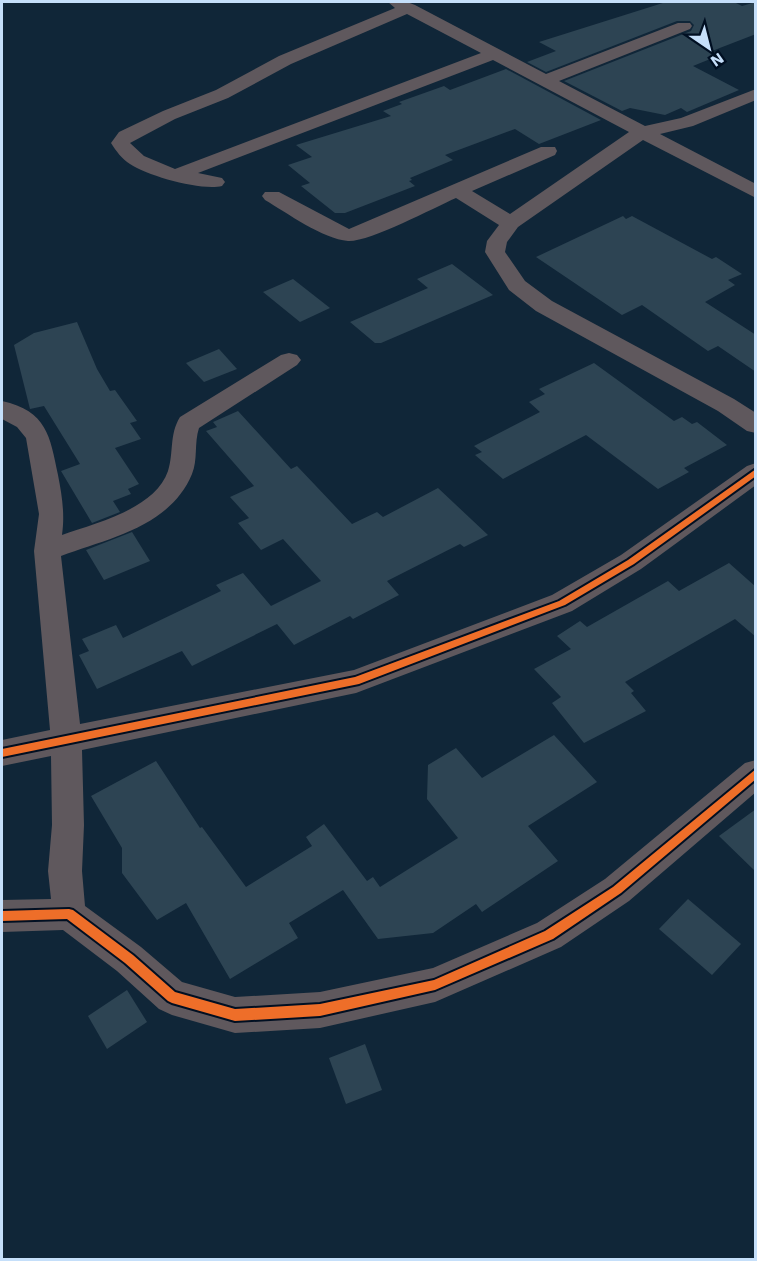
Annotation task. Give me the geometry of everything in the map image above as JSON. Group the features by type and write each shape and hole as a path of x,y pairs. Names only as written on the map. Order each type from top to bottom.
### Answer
{"street":[{"path":"215,182 176,175 132,157 120,143 126,136 169,115 222,94 285,60 402,4 497,53 640,133 756,192"},
{"path":"546,80 684,26"},
{"path":"176,175 497,53"},
{"path":"756,94 687,122 640,133 511,223 497,241 495,252 517,285 544,306 707,394 756,425"},
{"path":"272,196 339,233 350,235 548,152"},
{"path":"457,191 511,223"},
{"path":"47,551 137,518 149,510 174,483 181,470 185,430 189,423 289,360"},
{"path":"2,407 26,421 38,436 52,514 47,551 66,741 68,825 65,871 69,914"},
{"path":"2,753 356,681 561,603 631,562 756,472"},
{"path":"2,916 69,914 129,959 172,997 235,1015 320,1010 435,984 549,935 617,890 756,774"}],"building":[{"path":"666,2 734,2 742,6 756,2 756,34 712,51 720,55 693,66 739,90 687,112 681,108 665,115 630,108 622,111 564,81 691,31 694,25 690,21 677,21 546,72 527,62 556,51 539,42"},
{"path":"506,69 601,120 539,144 515,129 445,155 453,160 410,178 412,180 409,181 415,186 345,213 335,213 301,186 310,183 288,165 312,157 296,145 391,116 383,111 402,104 399,102 444,86 450,90"},
{"path":"623,216 626,219 632,216 712,259 716,257 742,274 728,280 735,285 705,302 756,335 756,372 718,346 708,351 642,305 622,315 536,257"},
{"path":"452,264 493,295 381,343 375,343 350,322 428,288 417,279"},
{"path":"293,279 330,308 300,322 263,292"},
{"path":"77,322 97,369 110,391 115,390 137,421 130,423 141,439 115,448 139,484 128,489 131,494 113,501 120,512 92,523 61,471 80,464 44,406 30,409 14,345 34,333"},
{"path":"219,349 237,369 204,382 186,363"},
{"path":"594,363 674,421 682,417 692,424 697,422 727,445 684,468 689,472 658,489 586,435 503,479 475,455 482,452 474,446 540,412 529,402 545,394 539,389"},
{"path":"238,411 291,469 297,466 352,524 377,512 383,517 438,488 488,535 464,547 460,544 387,581 399,595 353,619 350,616 294,645 277,624 192,666 182,651 97,689 79,655 89,651 82,639 116,625 123,638 221,591 216,585 243,573 271,606 321,581 283,539 261,550 238,523 249,518 230,497 254,486 206,431 217,427 213,422"},
{"path":"132,532 150,561 104,580 86,550"},
{"path":"729,563 756,587 756,637 735,619 625,682 634,691 631,693 646,711 584,743 552,703 561,697 534,669 571,649 557,636 580,621 587,627 668,581 679,591"},
{"path":"554,735 597,782 528,826 558,861 482,912 476,904 433,933 378,939 343,890 289,923 298,938 230,979 186,903 157,920 122,873 122,848 91,796 156,761 200,828 202,827 246,887 312,846 306,837 324,824 367,881 373,877 380,887 458,838 427,799 428,765 456,748 482,778"},
{"path":"756,809 756,872 719,836"},
{"path":"688,899 741,944 712,975 659,929"},
{"path":"127,990 147,1022 107,1049 88,1016"},
{"path":"365,1044 382,1090 346,1104 329,1058"}],"cycle path":[{"path":"2,753 356,681 562,603 631,562 756,472"},
{"path":"2,916 69,914 129,959 172,997 235,1015 320,1010 435,985 549,935 617,890 756,773"}]}
